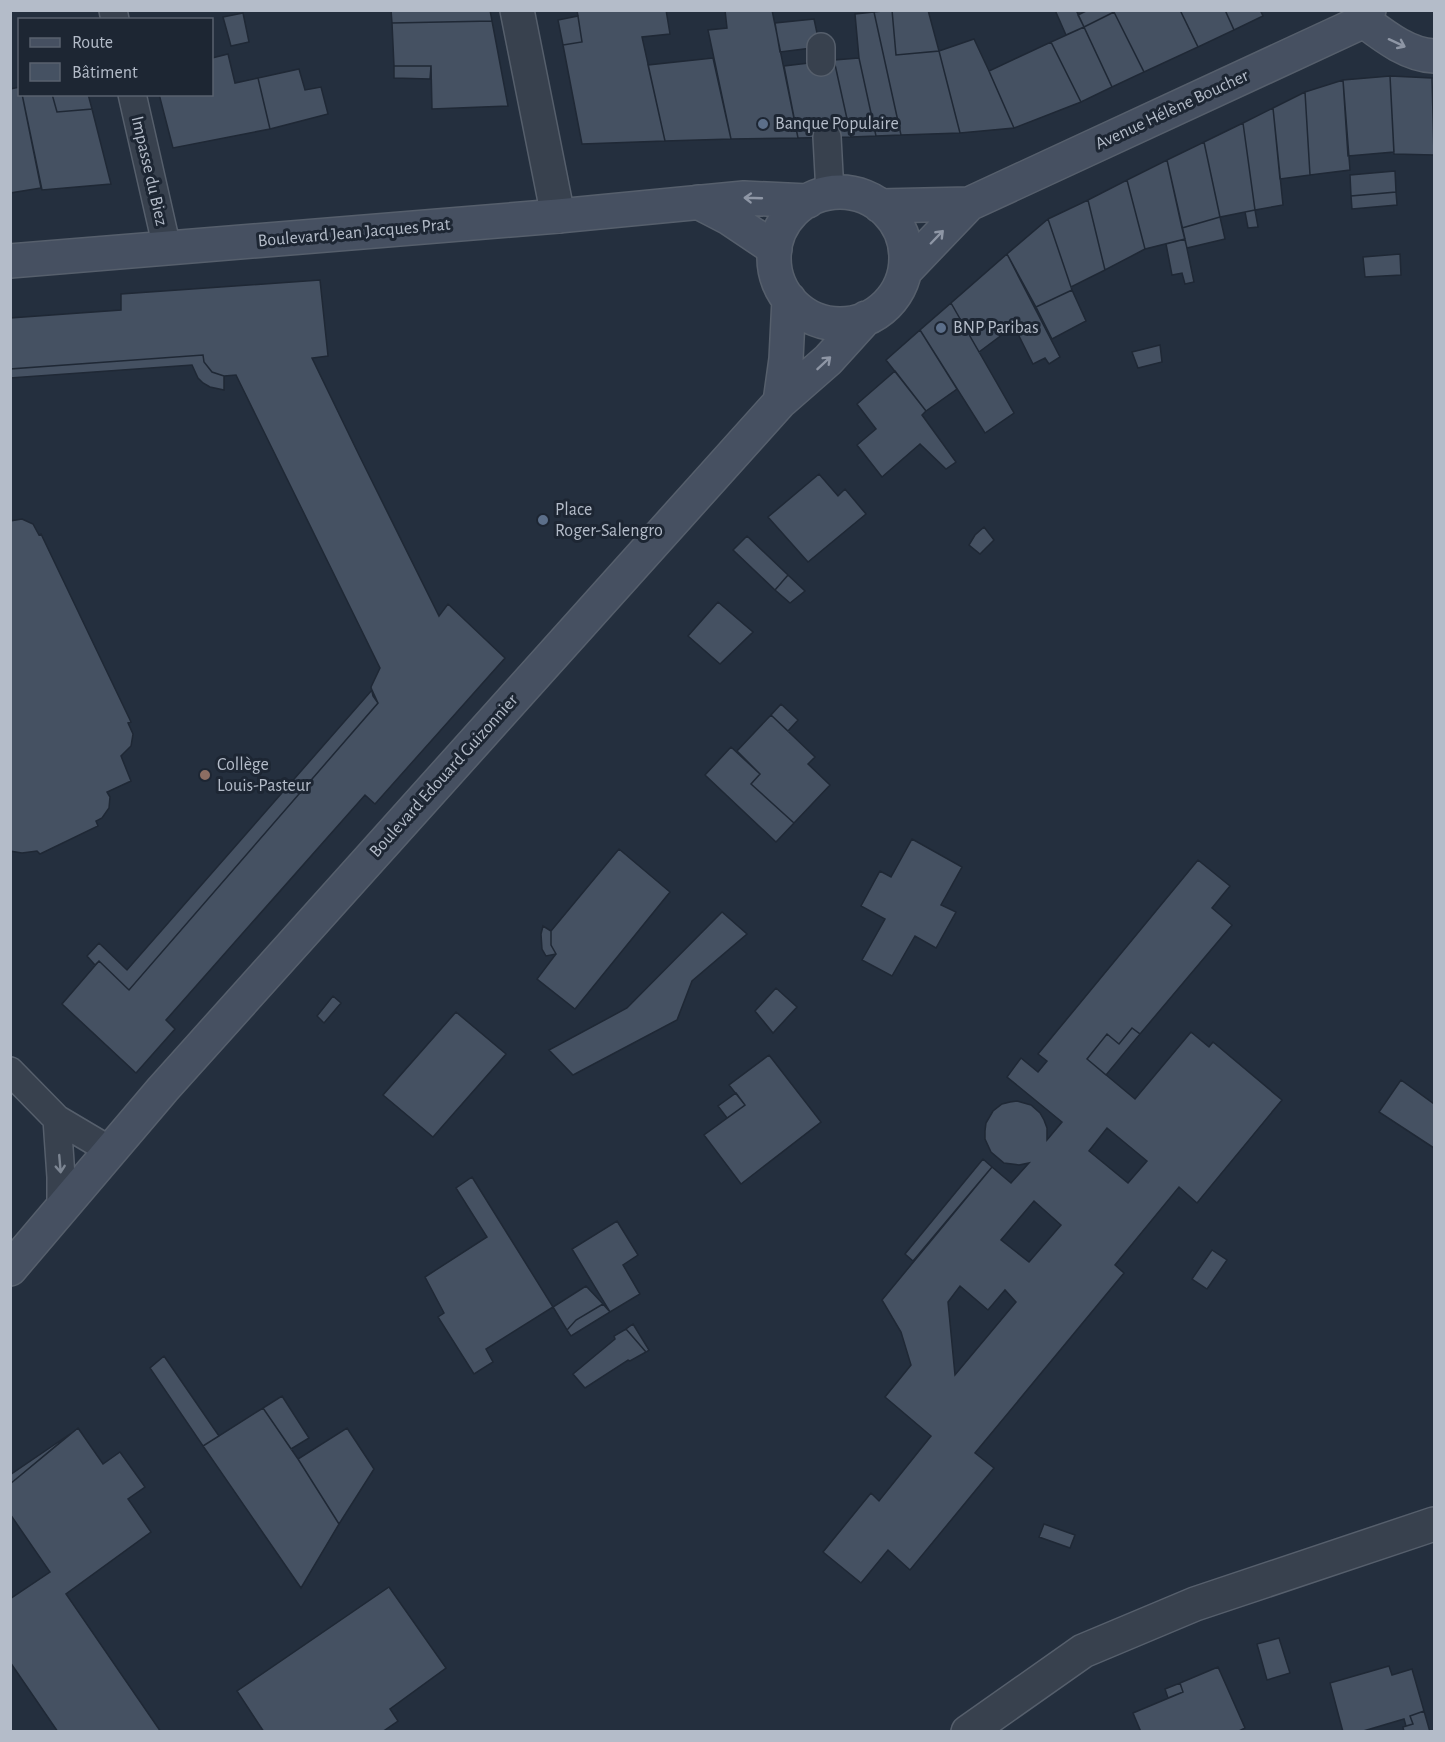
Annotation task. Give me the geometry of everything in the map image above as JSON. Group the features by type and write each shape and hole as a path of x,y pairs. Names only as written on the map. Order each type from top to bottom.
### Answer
{"main road":[{"path":"1365,14 1392,42 1427,56 1434,56"},
{"name":"Avenue Hélène Boucher","path":"904,271 969,204 1365,14"},
{"path":"853,194 867,198 880,206 896,223 904,244 904,271 899,287 891,300 879,311 847,324 824,322 801,311 781,288 775,270 775,249 784,222 819,197 853,194"},
{"name":"Boulevard Jean Jacques Prat","path":"10,261 558,216 744,198 819,197"},
{"path":"698,202 729,218 775,249"},
{"name":"Avenue Hélène Boucher","path":"880,206 969,204"},
{"path":"780,402 786,359 789,299"},
{"name":"Boulevard Edouard Guizonnier","path":"10,1269 163,1089 780,402 828,360 866,318"}],"street":[{"path":"517,10 558,216"},
{"path":"968,1731 1083,1651 1195,1604 1434,1524"}],"lane":[{"name":"Impasse du Biez","path":"132,96 167,248"},
{"path":"819,197 827,137"},
{"path":"10,1071 57,1119 111,1151"},
{"path":"57,1119 61,1210"}],"building":[{"path":"391,10 490,10 492,21 392,23"},
{"path":"577,10 666,10 670,34 642,37 665,141 582,144 563,45 582,42"},
{"path":"725,10 772,10 798,138 731,139 708,30 727,28"},
{"path":"892,10 928,10 939,51 896,55"},
{"path":"892,10 896,55 939,51 960,133 901,135 874,12"},
{"path":"1055,10 1076,10 1084,27 1066,35"},
{"path":"1088,10 1113,10 1114,12 1084,27 1078,15"},
{"path":"1113,10 1180,10 1198,47 1144,72"},
{"path":"1180,10 1225,10 1234,30 1198,47"},
{"path":"1225,10 1260,10 1263,16 1234,30"},
{"path":"874,12 901,135 876,136 859,58 855,14"},
{"path":"1114,12 1144,72 1112,87 1084,27"},
{"path":"243,13 249,42 231,46 223,17"},
{"path":"578,16 582,42 563,45 558,20"},
{"path":"814,19 820,47 780,52 775,23"},
{"path":"492,21 508,106 432,109 431,66 394,66 392,23"},
{"path":"1084,27 1112,87 1081,102 1051,42"},
{"path":"974,39 1014,128 960,133 939,51"},
{"path":"1051,42 1081,102 1014,128 989,71"},
{"path":"228,54 235,83 258,78 270,129 173,148 160,96 213,96 213,58"},
{"path":"713,58 731,139 665,141 648,65"},
{"path":"859,58 876,136 851,137 834,60"},
{"path":"834,60 851,137 798,138 784,66"},
{"path":"394,66 431,66 430,79 394,78"},
{"path":"299,69 305,90 321,87 328,114 270,129 258,78"},
{"path":"1390,76 1432,78 1434,155 1394,154"},
{"path":"1390,76 1394,152 1348,156 1343,80"},
{"path":"1432,78 1434,78 1434,155"},
{"path":"1343,80 1350,170 1310,175 1305,92"},
{"path":"18,87 18,96 22,96 41,188 10,193 10,89"},
{"path":"1305,92 1310,175 1280,179 1273,108"},
{"path":"22,96 53,96 57,112 92,109 111,184 42,190"},
{"path":"53,96 89,96 92,109 57,112"},
{"path":"1273,108 1283,205 1255,210 1243,123"},
{"path":"1243,123 1255,210 1220,217 1204,142"},
{"path":"1204,142 1220,217 1182,228 1167,160"},
{"path":"1167,160 1185,239 1145,249 1127,180"},
{"path":"1395,171 1396,192 1351,196 1350,175"},
{"path":"1127,180 1145,249 1105,270 1088,200"},
{"path":"1396,192 1397,205 1352,209 1351,196"},
{"path":"1088,200 1105,270 1071,287 1048,219"},
{"path":"1255,210 1258,227 1248,228 1245,212"},
{"path":"1220,217 1225,239 1187,248 1182,228"},
{"path":"1048,219 1072,290 1036,307 1007,254"},
{"path":"1185,239 1194,282 1185,284 1182,273 1172,275 1166,244"},
{"path":"1007,254 1060,357 1049,364 1045,358 1033,364 1014,326 979,352 951,303"},
{"path":"1400,254 1401,275 1365,277 1363,257"},
{"path":"320,280 328,356 312,358 360,457 439,616 448,604 505,658 375,804 365,795 166,1020 175,1029 136,1073 62,1004 99,961 129,990 378,703 371,687 380,668 236,375 224,376 212,372 204,362 203,355 10,369 10,318 121,310 121,294"},
{"path":"1072,290 1086,321 1052,339 1036,307"},
{"path":"951,303 1014,413 985,433 920,330"},
{"path":"920,330 957,389 926,411 886,360"},
{"path":"1160,345 1162,362 1138,368 1132,352"},
{"path":"203,355 204,362 212,372 224,376 224,390 203,383 192,365 10,378 10,369"},
{"path":"895,371 926,411 922,415 956,462 946,469 920,444 882,477 857,445 876,429 857,404"},
{"path":"819,474 838,496 845,489 866,514 808,562 768,517"},
{"path":"22,519 33,524 39,535 41,534 131,722 128,723 133,734 131,746 121,756 131,781 107,792 110,797 109,808 102,818 96,821 98,826 40,854 37,851 22,853 10,851 10,521"},
{"path":"984,527 994,540 980,554 969,545"},
{"path":"747,536 788,575 775,590 733,550"},
{"path":"788,575 805,591 790,603 775,590"},
{"path":"718,602 753,632 720,664 688,636"},
{"path":"372,690 378,703 129,990 99,961 95,965 87,956 99,943 127,970"},
{"path":"781,704 798,720 788,731 771,715"},
{"path":"771,715 815,757 808,764 830,785 794,823 751,784 760,774 737,751"},
{"path":"731,747 760,774 751,784 794,823 776,842 705,775"},
{"path":"912,839 962,867 941,905 956,912 936,948 915,936 892,976 862,960 885,919 861,906 880,871 891,877"},
{"path":"619,849 670,892 575,1009 537,979 556,954 551,945 551,931"},
{"path":"1198,860 1230,886 1212,908 1232,925 1140,1034 1132,1028 1119,1044 1107,1034 1087,1059 1135,1099 1191,1032 1209,1047 1213,1042 1282,1100 1197,1203 1179,1187 1115,1265 1124,1273 975,1453 994,1468 910,1570 888,1550 861,1583 823,1552 871,1493 879,1501 931,1436 885,1397 911,1365 901,1332 882,1300 992,1167 1011,1183 1029,1163 1019,1165 1004,1163 991,1152 985,1139 985,1131 986,1123 993,1111 1002,1104 1010,1102 1017,1101 1031,1105 1044,1120 1047,1140 1062,1122 1007,1077 1021,1058 1038,1072 1047,1061 1038,1054","holes":["1107,1128 1147,1161 1128,1183 1089,1151","1034,1201 1061,1225 1029,1262 1001,1240","960,1286 988,1310 1005,1290 1016,1302 955,1375 948,1302"]},
{"path":"722,912 747,934 692,981 677,1020 573,1075 549,1050 627,1008"},
{"path":"543,926 551,931 551,945 556,954 546,956 542,949"},
{"path":"776,988 797,1007 773,1033 755,1011"},
{"path":"333,996 341,1003 324,1023 317,1016"},
{"path":"456,1012 506,1054 433,1137 383,1095"},
{"path":"1132,1028 1140,1034 1106,1075 1087,1059 1107,1034 1119,1044"},
{"path":"769,1055 821,1122 741,1184 704,1135 745,1105 729,1085"},
{"path":"1401,1080 1434,1104 1434,1148 1379,1112"},
{"path":"736,1093 745,1105 727,1118 718,1106"},
{"path":"983,1159 992,1167 913,1261 905,1254"},
{"path":"472,1177 553,1307 486,1349 493,1362 474,1374 438,1317 444,1313 425,1277 487,1237 456,1188"},
{"path":"617,1221 638,1255 623,1265 640,1294 610,1312 572,1249"},
{"path":"1212,1250 1227,1260 1207,1289 1192,1279"},
{"path":"586,1286 603,1304 576,1320 567,1330 553,1307"},
{"path":"603,1304 610,1312 571,1336 567,1330 576,1320"},
{"path":"633,1324 649,1350 646,1352 626,1329"},
{"path":"626,1329 646,1352 628,1360 585,1388 573,1374 615,1339 614,1336"},
{"path":"164,1356 219,1436 203,1446 150,1368"},
{"path":"282,1396 309,1438 291,1449 263,1408"},
{"path":"263,1408 339,1524 301,1588 203,1446"},
{"path":"78,1428 103,1464 120,1452 145,1487 128,1499 151,1532 66,1594 161,1732 58,1732 10,1662 10,1599 50,1572 10,1514 10,1484"},
{"path":"347,1428 374,1469 339,1524 298,1459"},
{"path":"70,1434 10,1484 10,1475"},
{"path":"1044,1524 1075,1535 1070,1548 1039,1537"},
{"path":"389,1587 446,1668 390,1709 398,1721 382,1732 264,1732 237,1691"},
{"path":"1279,1638 1290,1673 1267,1680 1257,1644"},
{"path":"1389,1666 1392,1675 1412,1669 1424,1711 1410,1716 1413,1724 1406,1726 1404,1719 1360,1732 1343,1732 1330,1683"},
{"path":"1218,1667 1245,1728 1237,1732 1141,1732 1133,1713 1183,1692 1180,1683"},
{"path":"1180,1683 1183,1692 1168,1698 1165,1689"},
{"path":"1424,1711 1430,1732 1404,1732 1403,1727 1413,1724 1410,1716"}],"place":[{"name":"Banque Populaire","path":"763,124"},
{"name":"BNP Paribas","path":"941,328"},
{"name":"Place Roger-Salengro","path":"543,520"},
{"name":"Collège Louis-Pasteur","path":"205,775"}]}
